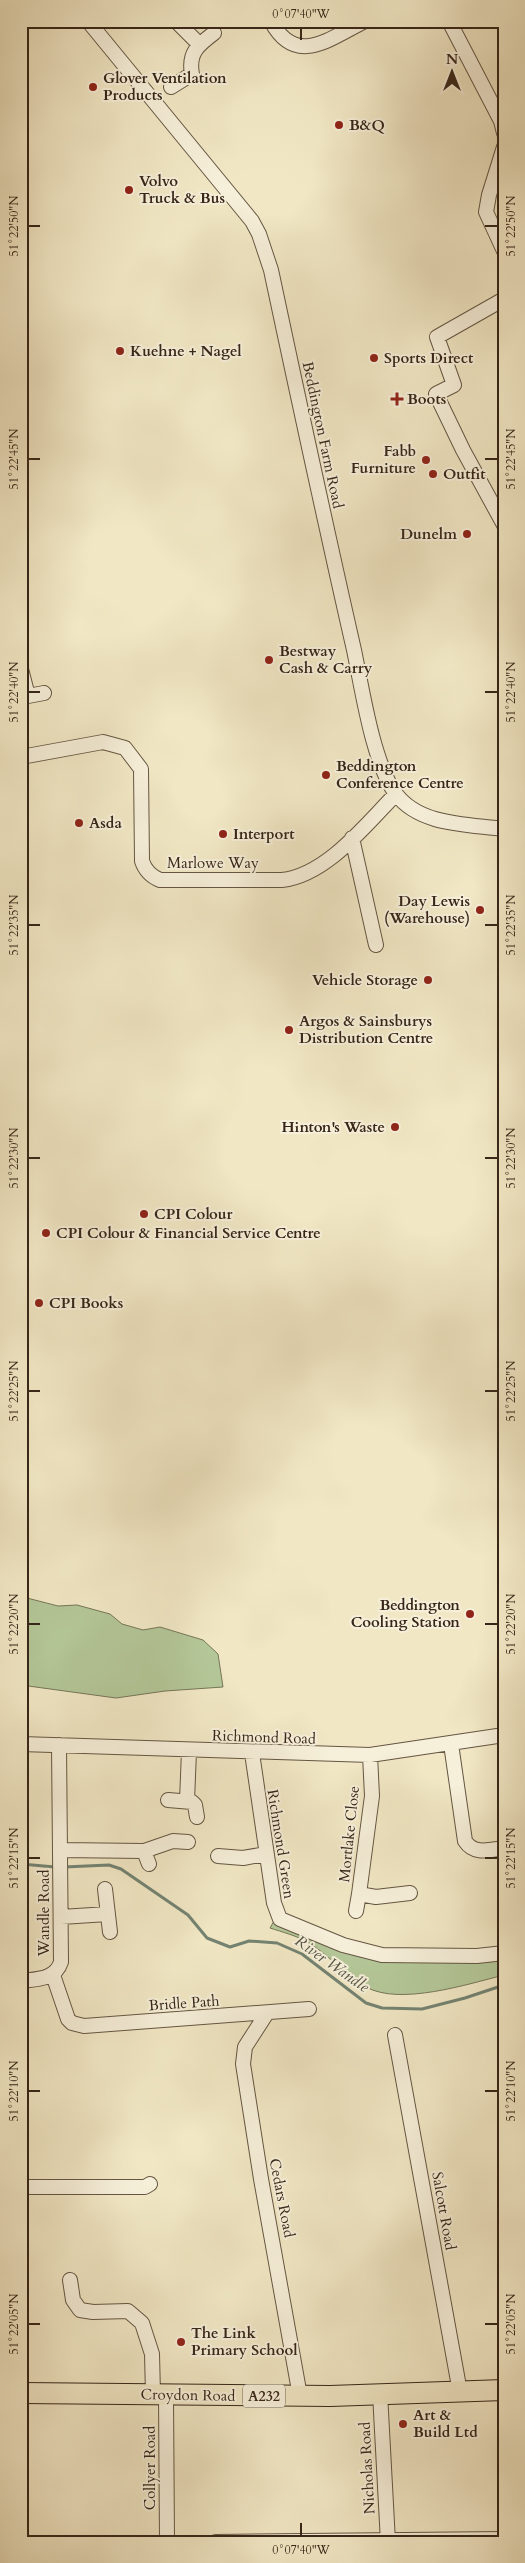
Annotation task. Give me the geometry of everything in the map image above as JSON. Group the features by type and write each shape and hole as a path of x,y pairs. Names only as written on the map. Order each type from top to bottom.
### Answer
{"highway":[{"name":"Croydon Road","path":"21,2393 300,2396 504,2390"}],"street":[{"name":"Beddington Farm Road","path":"88,21 252,221 260,234 271,270 331,550 378,755 396,794 415,811 430,819 504,829"},
{"path":"176,21 199,44"},
{"path":"271,21 282,38 290,44 303,48 365,21"},
{"path":"449,21 500,121 504,133"},
{"path":"171,87 192,74 190,63 199,44 214,33"},
{"path":"504,147 489,194 486,212 504,251"},
{"path":"502,521 462,450 436,394 454,385 437,337 504,300"},
{"path":"21,669 28,696 44,694"},
{"name":"Marlowe Way","path":"21,757 97,742 116,744 125,748 140,769 142,861 144,868 152,877 160,880 282,880 300,877 316,869 352,838 396,794"},
{"path":"352,838 376,945"},
{"name":"Richmond Road","path":"21,1744 252,1753 370,1755 504,1736"},
{"path":"451,1744 464,1840 471,1848 478,1851 504,1848"},
{"name":"Wandle Road","path":"59,1745 61,1962 53,1975 66,2016"},
{"path":"187,1801 189,1751"},
{"name":"Richmond Green","path":"252,1753 266,1854 276,1908 279,1916 284,1920 343,1945 382,1955 477,1956 504,1954"},
{"name":"Mortlake Close","path":"370,1755 372,1796 359,1894 376,1897 410,1893"},
{"path":"168,1800 187,1801 195,1805 197,1817"},
{"path":"61,1854 147,1857 173,1841 188,1842"},
{"path":"218,1856 244,1858 266,1854"},
{"path":"105,1889 110,1932"},
{"path":"356,1911 359,1894"},
{"path":"61,1916 108,1914"},
{"path":"21,1981 53,1975"},
{"name":"Bridle Path","path":"66,2016 72,2023 84,2026 309,2009"},
{"name":"Cedars Road","path":"268,2013 245,2047 243,2064 261,2179 300,2396"},
{"name":"Salcott Road","path":"395,2035 460,2392"},
{"path":"21,2187 145,2187 150,2184"},
{"name":"Collyer Road","path":"70,2280 73,2300 80,2310 128,2312 142,2323 152,2354 159,2394 167,2542"},
{"name":"Nicholas Road","path":"380,2393 387,2541"},
{"path":"216,2542 504,2539"}],"green space":[{"path":"21,1592 27,1598 58,1606 77,1605 110,1614 122,1624 143,1630 160,1627 203,1640 218,1654 223,1687 165,1691 116,1698 21,1685"},
{"path":"274,1921 347,1951 504,1955 504,1975 434,1992 397,1994 380,1992 358,1982 309,1943 295,1936 270,1928"}],"waterway":[{"name":"River Wandle","path":"21,1864 55,1867"},
{"name":"River Wandle","path":"64,1867 109,1865 121,1869 188,1915 207,1938 230,1947 249,1941 277,1943 302,1954 366,2003 382,2008 422,2009 465,1998 504,1985"}],"place":[{"name":"Glover Ventilation Products","path":"93,87"},
{"name":"B&Q","path":"339,125"},
{"name":"Volvo Truck & Bus","path":"129,190"},
{"name":"Kuehne + Nagel","path":"120,351"},
{"name":"Sports Direct","path":"374,358"},
{"name":"Boots","path":"397,399"},
{"name":"Fabb Furniture","path":"426,460"},
{"name":"Outfit","path":"433,474"},
{"name":"Dunelm","path":"467,534"},
{"name":"Bestway Cash & Carry","path":"269,660"},
{"name":"Beddington Conference Centre","path":"326,775"},
{"name":"Asda","path":"79,823"},
{"name":"Interport","path":"223,834"},
{"name":"Day Lewis (Warehouse)","path":"480,910"},
{"name":"Vehicle Storage","path":"428,980"},
{"name":"Argos & Sainsburys Distribution Centre","path":"289,1030"},
{"name":"Hinton's Waste","path":"395,1127"},
{"name":"CPI Colour","path":"144,1214"},
{"name":"CPI Colour & Financial Service Centre","path":"46,1233"},
{"name":"CPI Books","path":"39,1303"},
{"name":"Beddington Cooling Station","path":"470,1614"},
{"name":"The Link Primary School","path":"181,2342"},
{"name":"Art & Build Ltd","path":"403,2424"}]}
